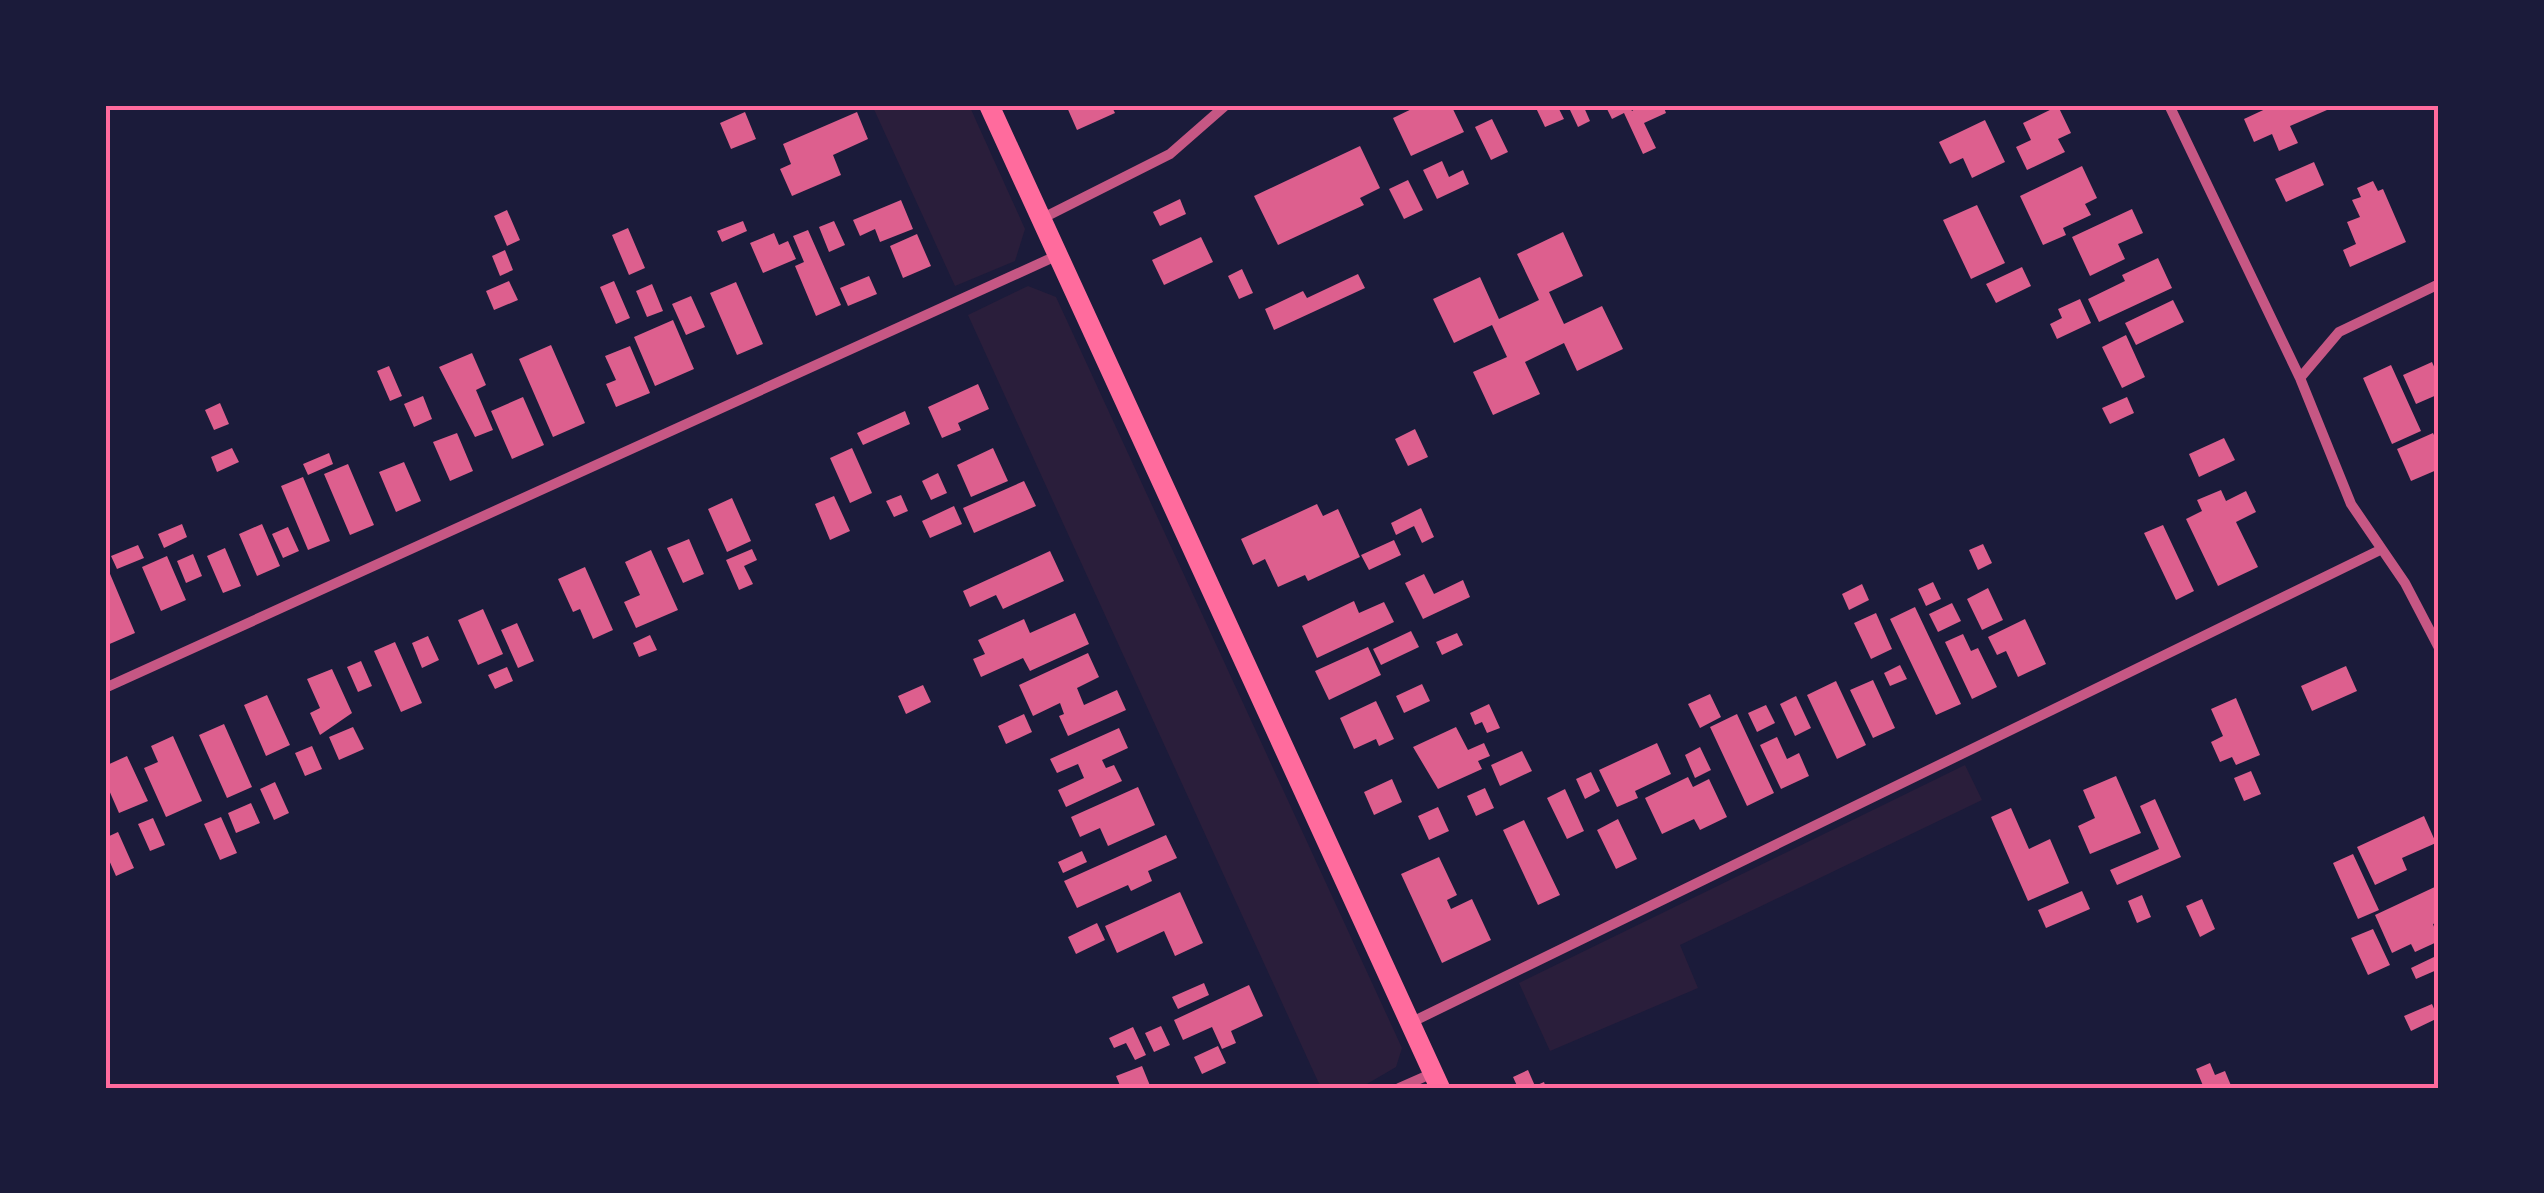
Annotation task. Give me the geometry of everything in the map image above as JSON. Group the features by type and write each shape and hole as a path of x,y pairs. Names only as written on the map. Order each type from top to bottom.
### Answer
{"main road":[{"path":"988,105 1436,1080"}],"street":[{"path":"1040,219 1170,154 1226,105"},
{"path":"2169,105 2300,378 2351,504 2405,584 2439,648"},
{"path":"105,688 1056,256"},
{"path":"2300,378 2349,326 2439,284"},
{"path":"1410,1022 2380,550"},
{"path":"1399,1088 1436,1080"}],"shaded area":[{"path":"872,105 969,105 1025,229 1015,261 955,286"},
{"path":"1028,286 1056,297 1402,1048 1396,1067 1360,1088 1321,1088 968,315"},
{"path":"1965,765 1982,800 1680,945 1698,988 1550,1051 1519,983"}],"building":[{"path":"1066,105 1111,105 1115,113 1077,130"},
{"path":"1420,105 1451,105 1464,132 1411,156 1393,118"},
{"path":"1557,105 1564,119 1545,127 1536,108"},
{"path":"1583,105 1590,121 1578,127 1570,110"},
{"path":"1605,105 1629,105 1632,111 1640,105 1663,105 1666,113 1644,123 1656,148 1643,154 1624,113 1612,119"},
{"path":"2274,105 2325,105 2327,110 2290,126 2298,143 2279,151 2272,134 2254,142 2244,119"},
{"path":"2058,106 2071,133 2058,139 2065,152 2027,170 2016,147 2031,140 2023,123"},
{"path":"745,112 756,139 731,149 720,123"},
{"path":"857,112 868,139 833,155 841,175 792,196 780,169 791,164 783,144"},
{"path":"1492,119 1508,152 1491,160 1475,127"},
{"path":"1985,120 2005,162 1972,178 1963,158 1950,164 1939,142"},
{"path":"1360,146 1380,188 1360,198 1364,205 1278,245 1254,196"},
{"path":"1442,161 1449,177 1463,170 1469,184 1437,199 1423,170"},
{"path":"2314,162 2324,185 2286,202 2275,179"},
{"path":"2082,166 2097,198 2085,204 2091,215 2063,228 2066,235 2043,245 2020,196"},
{"path":"1408,180 1423,210 1404,219 1389,189"},
{"path":"2373,181 2378,191 2383,189 2406,242 2350,267 2343,250 2356,244 2347,222 2360,217 2352,200 2361,197 2357,188"},
{"path":"1180,199 1186,214 1160,226 1153,212"},
{"path":"901,200 913,229 880,242 875,229 860,236 853,220"},
{"path":"1977,205 2005,263 1971,279 1943,220"},
{"path":"2132,209 2143,233 2118,244 2125,259 2090,276 2072,237"},
{"path":"507,210 520,240 507,246 494,216"},
{"path":"743,221 747,231 722,242 717,231"},
{"path":"834,221 845,245 829,252 819,227"},
{"path":"628,228 645,268 629,275 612,235"},
{"path":"808,230 841,305 816,316 795,266 804,262 793,236"},
{"path":"1563,232 1583,276 1549,292 1564,324 1602,306 1623,349 1577,371 1564,343 1525,362 1540,394 1493,415 1473,372 1507,357 1492,325 1454,343 1433,299 1480,277 1499,319 1539,300 1517,254"},
{"path":"774,233 779,245 788,241 796,259 763,273 750,243"},
{"path":"917,234 931,266 903,278 890,246"},
{"path":"1201,237 1213,262 1164,285 1152,260"},
{"path":"505,250 513,270 500,276 492,256"},
{"path":"2158,258 2172,288 2099,322 2088,299 2125,281 2122,275"},
{"path":"2022,267 2031,286 1996,303 1986,284"},
{"path":"1242,269 1253,293 1239,299 1228,276"},
{"path":"1358,274 1365,288 1274,330 1265,309 1303,291 1307,298"},
{"path":"869,276 877,294 848,306 840,288"},
{"path":"509,281 518,300 494,310 486,291"},
{"path":"614,281 630,318 616,324 600,287"},
{"path":"736,282 763,344 737,355 710,293"},
{"path":"652,284 663,311 647,317 636,291"},
{"path":"691,296 705,327 686,335 672,304"},
{"path":"2080,299 2091,323 2057,339 2050,324 2062,318 2058,309"},
{"path":"2173,300 2184,322 2136,345 2125,323"},
{"path":"673,320 694,369 655,386 634,337"},
{"path":"2126,335 2145,377 2122,388 2102,347"},
{"path":"551,345 585,423 553,437 519,359"},
{"path":"630,346 650,393 616,407 606,384 616,380 605,356"},
{"path":"472,353 486,385 476,390 493,430 475,437 439,367"},
{"path":"2432,362 2439,378 2439,394 2416,404 2403,375"},
{"path":"2391,365 2421,431 2392,444 2363,378"},
{"path":"389,366 402,396 390,401 377,371"},
{"path":"978,384 989,409 958,423 961,430 942,438 928,407"},
{"path":"423,396 432,419 414,427 404,404"},
{"path":"523,397 544,445 512,459 491,411"},
{"path":"2127,397 2134,413 2110,424 2102,408"},
{"path":"220,403 229,424 214,430 205,410"},
{"path":"905,411 910,424 863,445 857,433"},
{"path":"1415,429 1428,457 1408,466 1395,439"},
{"path":"457,433 473,471 450,481 433,442"},
{"path":"2433,433 2439,446 2439,469 2411,481 2397,449"},
{"path":"2224,438 2235,460 2199,477 2189,454"},
{"path":"232,448 239,462 217,472 211,457"},
{"path":"852,448 872,493 850,503 830,458"},
{"path":"993,448 1008,481 971,497 957,465"},
{"path":"329,453 333,464 308,475 303,464"},
{"path":"404,462 421,501 396,512 379,472"},
{"path":"348,464 374,525 350,535 324,474"},
{"path":"938,473 947,493 931,500 922,481"},
{"path":"303,477 330,541 308,550 281,486"},
{"path":"1024,481 1036,506 974,533 963,508"},
{"path":"2221,490 2226,501 2246,491 2256,512 2236,522 2258,567 2218,586 2186,519 2202,511 2197,500"},
{"path":"901,495 908,511 894,517 886,501"},
{"path":"834,496 850,531 830,540 815,504"},
{"path":"732,498 751,541 727,552 708,509"},
{"path":"1317,504 1323,516 1338,509 1360,557 1308,581 1305,575 1278,587 1265,559 1253,565 1241,539"},
{"path":"954,506 962,524 930,538 922,521"},
{"path":"1421,508 1434,537 1422,543 1414,526 1396,535 1391,523"},
{"path":"182,524 187,537 164,548 158,534"},
{"path":"262,524 280,566 257,576 239,534"},
{"path":"2163,525 2194,591 2176,600 2144,533"},
{"path":"288,527 299,551 283,558 272,534"},
{"path":"689,539 704,574 683,583 667,548"},
{"path":"1394,540 1401,555 1369,570 1361,555"},
{"path":"1983,544 1992,563 1978,570 1969,550"},
{"path":"138,545 144,558 117,569 111,556"},
{"path":"225,548 241,586 223,593 207,556"},
{"path":"752,549 757,560 744,566 753,584 739,590 726,560"},
{"path":"651,550 678,610 636,628 624,602 640,595 625,562"},
{"path":"1050,551 1064,581 1003,609 996,595 970,607 963,591"},
{"path":"193,554 202,576 186,583 177,561"},
{"path":"167,556 186,600 161,611 142,567"},
{"path":"105,562 135,633 105,646"},
{"path":"585,567 613,630 593,639 580,609 573,612 558,579"},
{"path":"1424,574 1434,594 1463,580 1470,597 1423,619 1405,583"},
{"path":"1933,582 1941,599 1926,606 1918,589"},
{"path":"1862,584 1869,600 1849,610 1842,594"},
{"path":"1988,588 2003,620 1982,630 1967,599"},
{"path":"1354,601 1359,613 1384,602 1394,622 1317,658 1302,626"},
{"path":"1952,603 1961,621 1938,632 1929,614"},
{"path":"1915,607 1961,704 1936,715 1890,619"},
{"path":"483,609 503,654 478,665 458,620"},
{"path":"1075,613 1089,644 1030,671 1023,658 981,677 973,659 985,654 978,640 1024,619 1030,633"},
{"path":"1876,613 1892,649 1871,659 1854,623"},
{"path":"2025,619 2046,664 2018,677 2006,651 1997,655 1988,637"},
{"path":"517,623 534,661 518,668 501,630"},
{"path":"1411,631 1419,647 1381,665 1373,649"},
{"path":"1457,633 1463,645 1442,655 1436,642"},
{"path":"1963,634 1971,651 1978,648 1997,687 1972,699 1945,642"},
{"path":"650,635 657,650 639,657 633,643"},
{"path":"428,636 439,660 422,668 412,643"},
{"path":"395,642 422,703 401,712 374,651"},
{"path":"1368,647 1381,675 1329,700 1315,671"},
{"path":"1088,653 1099,677 1077,688 1084,705 1117,690 1126,710 1068,736 1059,716 1064,714 1060,703 1033,716 1019,685"},
{"path":"361,661 372,686 358,692 347,667"},
{"path":"1900,665 1907,679 1890,686 1884,673"},
{"path":"2346,666 2357,691 2312,711 2301,686"},
{"path":"507,667 513,681 495,689 488,675"},
{"path":"332,669 352,713 320,735 310,713 320,708 307,679"},
{"path":"1873,680 1895,728 1873,738 1850,690"},
{"path":"1836,681 1866,745 1837,759 1807,695"},
{"path":"1422,684 1430,701 1404,713 1396,696"},
{"path":"923,685 931,702 906,714 898,696"},
{"path":"1710,694 1721,717 1700,728 1688,704"},
{"path":"267,695 290,745 266,756 244,705"},
{"path":"1796,696 1811,728 1795,736 1780,704"},
{"path":"2236,698 2260,755 2236,765 2232,757 2220,762 2211,742 2223,736 2211,709"},
{"path":"1376,701 1394,739 1379,746 1376,739 1354,749 1340,718"},
{"path":"1489,704 1500,728 1487,733 1482,722 1475,725 1470,713"},
{"path":"1766,705 1775,723 1757,732 1748,713"},
{"path":"1024,714 1032,732 1006,744 998,726"},
{"path":"1737,714 1774,793 1747,806 1710,727"},
{"path":"224,724 252,787 227,798 199,735"},
{"path":"353,727 364,749 339,760 329,737"},
{"path":"1456,727 1468,750 1484,743 1490,756 1478,761 1482,769 1438,789 1413,747"},
{"path":"1119,728 1128,748 1102,760 1106,768 1114,765 1122,781 1066,807 1058,790 1084,778 1078,764 1057,773 1050,759"},
{"path":"173,736 202,801 166,817 144,768 158,762 151,746"},
{"path":"1777,737 1787,759 1799,753 1809,776 1781,789 1760,745"},
{"path":"1657,743 1671,774 1635,791 1638,798 1617,807 1599,770"},
{"path":"312,746 322,769 305,776 295,753"},
{"path":"1700,747 1711,770 1695,778 1685,755"},
{"path":"1522,751 1532,771 1500,786 1491,765"},
{"path":"127,756 148,801 119,813 105,781 105,766"},
{"path":"2251,771 2261,794 2244,801 2234,778"},
{"path":"1591,772 1600,791 1585,799 1576,779"},
{"path":"2116,776 2141,833 2090,854 2078,826 2095,818 2083,790"},
{"path":"1688,777 1693,787 1709,779 1727,817 1700,830 1694,819 1662,834 1645,798"},
{"path":"1392,779 1402,802 1374,815 1364,792"},
{"path":"275,782 289,813 274,820 260,789"},
{"path":"1138,787 1155,825 1108,846 1100,828 1080,837 1071,817"},
{"path":"1485,788 1494,808 1476,816 1467,796"},
{"path":"1565,789 1584,831 1567,839 1547,798"},
{"path":"2155,799 2181,857 2117,885 2110,870 2159,849 2140,806"},
{"path":"251,803 260,823 236,833 228,813"},
{"path":"1438,807 1449,831 1429,840 1418,816"},
{"path":"2011,808 2029,849 2050,839 2069,883 2028,901 1991,817"},
{"path":"2424,816 2436,843 2402,858 2407,870 2375,885 2357,847"},
{"path":"221,817 237,853 220,860 204,824"},
{"path":"153,818 165,845 150,851 138,824"},
{"path":"1618,819 1637,859 1616,869 1597,830"},
{"path":"1524,820 1560,895 1538,905 1503,830"},
{"path":"118,832 134,868 116,876 105,851 105,838"},
{"path":"1166,835 1177,858 1148,871 1152,881 1131,891 1128,885 1077,908 1064,881"},
{"path":"1082,851 1087,862 1063,873 1058,862"},
{"path":"2353,854 2379,910 2358,919 2333,863"},
{"path":"1439,857 1457,895 1447,900 1451,909 1472,899 1491,940 1442,963 1401,874"},
{"path":"2439,885 2439,922 2433,924 2439,941 2415,952 2411,944 2392,953 2375,915"},
{"path":"2082,891 2090,909 2046,928 2038,910"},
{"path":"1180,892 1203,943 1175,956 1164,931 1117,953 1105,926"},
{"path":"2142,895 2151,917 2137,923 2128,901"},
{"path":"2202,899 2215,929 2200,937 2186,906"},
{"path":"1097,923 1105,940 1076,954 1068,937"},
{"path":"2373,929 2390,965 2368,975 2351,938"},
{"path":"2434,957 2439,969 2416,979 2411,968"},
{"path":"1204,983 1209,995 1178,1009 1172,997"},
{"path":"1249,985 1263,1016 1231,1031 1236,1043 1222,1049 1212,1027 1183,1040 1174,1020"},
{"path":"2432,1004 2438,1018 2411,1031 2404,1016"},
{"path":"1161,1026 1170,1045 1154,1052 1145,1033"},
{"path":"1133,1027 1146,1055 1135,1060 1126,1043 1114,1048 1109,1038"},
{"path":"1218,1046 1226,1063 1202,1074 1194,1057"},
{"path":"2210,1063 2215,1075 2225,1071 2232,1088 2204,1088 2196,1069"},
{"path":"1142,1066 1151,1088 1121,1088 1116,1076"},
{"path":"1528,1070 1535,1086 1544,1082 1546,1088 1518,1088 1513,1077"}]}
